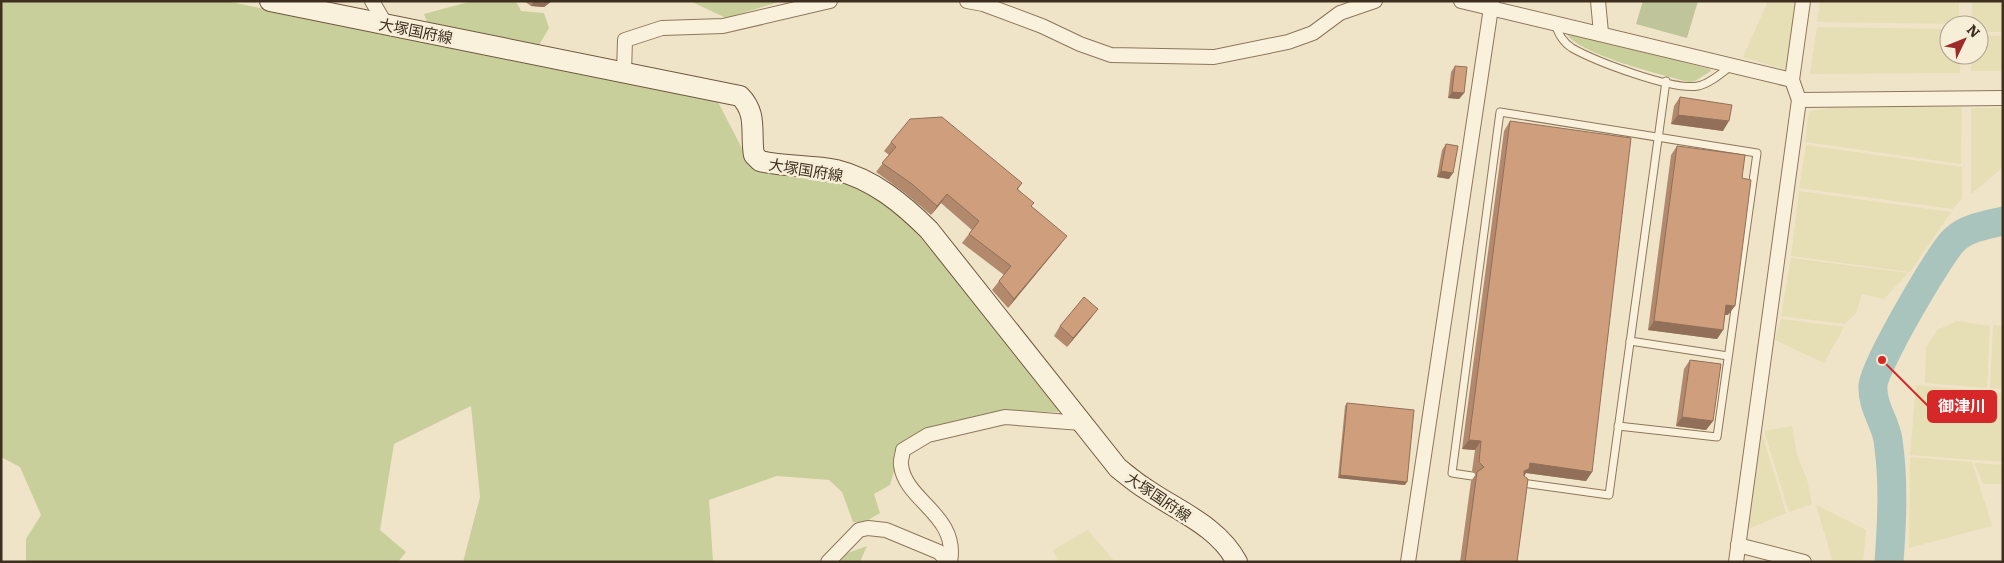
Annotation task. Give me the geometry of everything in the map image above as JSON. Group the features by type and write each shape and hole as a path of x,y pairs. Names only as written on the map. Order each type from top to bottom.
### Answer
{"main road":[{"name":"大塚国府線","path":"270,1 740,96 752,114 754,155 760,161 836,170 886,192 929,230 1118,468 1145,488 1213,531 1227,545 1237,562"}],"street":[{"path":"372,1 386,24"},
{"path":"624,72 626,40 662,28 722,26 830,1"},
{"path":"967,1 983,4 1042,26 1080,44 1111,55 1214,58 1288,42 1313,32 1340,13 1374,1"},
{"path":"1461,1 1492,5 1556,24 1601,33 1792,80"},
{"path":"1598,1 1601,33"},
{"path":"1736,562 1799,100 1792,80 1803,1"},
{"path":"1408,562 1492,5"},
{"path":"1799,100 2003,98"},
{"path":"961,562 944,526 906,479 900,464 904,450 928,435 1005,417 1082,423"},
{"path":"828,562 859,530 868,528 886,530 939,552 949,562"},
{"path":"949,562 951,541"},
{"path":"1738,545 1804,562"}],"lane":[{"path":"1556,24 1557,32 1571,48 1634,74 1666,82 1689,87 1700,86 1731,66"},
{"path":"1522,483 1608,495 1666,82"},
{"path":"1472,476 1452,473 1500,112 1757,153 1717,437 1618,426"},
{"path":"1630,342 1728,356"}],"shaded area":[{"path":"1768,1 1800,1 1786,70 1743,57"},
{"path":"1820,1 1959,1 1959,15 1939,15 1939,24 1817,22"},
{"path":"1972,1 2003,1 2003,32 1989,32 1989,15 1972,15"},
{"path":"1817,27 1939,29 1939,65 1960,65 1960,73 1810,74"},
{"path":"1989,35 2003,36 2003,71 1971,71 1971,65 1989,65"},
{"path":"1839,107 1962,107 1961,164 1805,142 1809,111"},
{"path":"1971,108 2003,108 2003,167 1971,194"},
{"path":"1806,145 1962,167 1962,198 1953,209 1799,188"},
{"path":"1799,191 1951,212 1910,272 1791,256"},
{"path":"1791,258 1908,273 1884,299 1862,294 1856,313 1845,324 1781,316"},
{"path":"1781,319 1844,327 1824,363 1775,340"},
{"path":"1957,321 1990,326 1987,388 1925,383 1926,347 1937,330"},
{"path":"1993,325 2003,326 2003,389 1990,388"},
{"path":"1916,385 2003,393 2003,462 1910,455"},
{"path":"1792,426 1797,456 1807,479 1812,504 1789,512 1764,431"},
{"path":"1761,430 1786,513 1746,530"},
{"path":"1910,457 1972,462 1992,526 1909,548"},
{"path":"1974,463 2003,465 2003,484 1983,484"},
{"path":"1816,505 1866,530 1863,562 1833,562"},
{"path":"1088,530 1115,562 1055,562 1057,559 1053,550"}],"green space":[{"path":"1,1 226,1 718,102 746,156 837,179 882,198 926,239 1059,408 1058,412 1001,411 925,431 907,438 900,451 890,485 874,494 880,513 865,522 853,522 842,492 829,480 777,476 709,500 713,562 463,562 480,497 471,406 394,444 380,530 406,552 398,562 26,562 26,539 41,515 20,467 1,457"},
{"path":"472,1 516,1 521,11 544,13 549,28 539,45 428,25 424,14"},
{"path":"690,1 782,1 726,18"},
{"path":"1643,1 1698,1 1687,38 1636,24"},
{"path":"1566,32 1710,69 1711,71 1695,81 1689,82 1661,75 1621,63 1585,48 1572,40"},
{"path":"867,546 860,562 839,562 848,553"}],"building":[{"path":"1455,66 1467,67 1464,93 1452,92"},
{"path":"1680,97 1732,105 1729,121 1678,115"},
{"path":"942,117 1022,183 1017,189 1034,203 1031,206 1067,236 1014,299 999,281 1011,266 969,234 979,221 947,194 937,206 912,184 882,163 896,147 891,142 910,119"},
{"path":"1510,121 1631,138 1592,472 1530,463 1529,469 1524,471 1524,476 1528,479 1517,562 1465,562 1477,472 1484,467 1479,462 1481,441 1469,440"},
{"path":"1446,144 1458,146 1453,173 1441,171"},
{"path":"1677,146 1745,155 1742,178 1751,180 1735,306 1726,305 1723,330 1654,321"},
{"path":"1084,297 1098,309 1073,338 1060,326"},
{"path":"1690,360 1721,364 1713,421 1682,417"},
{"path":"1347,403 1414,410 1407,482 1340,475"}],"waterway":[{"path":"1889,562 1892,516 1891,471 1888,440 1874,401 1873,386 1876,375 1908,312 1954,240 1970,230 2003,221"}],"place":[{"name":"御津川","path":"1882,360"}]}
